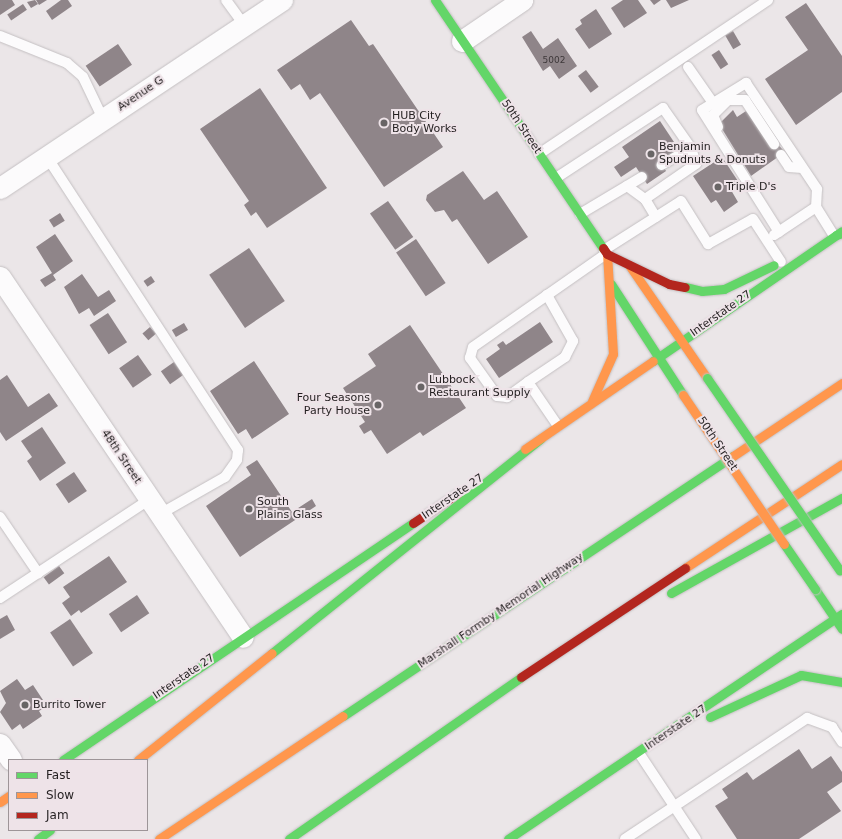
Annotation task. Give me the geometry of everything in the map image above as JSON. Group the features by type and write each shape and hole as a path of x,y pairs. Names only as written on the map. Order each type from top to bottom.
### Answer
{"main road":[{"name":"50th Street","path":"435,0 605,252"},
{"name":"Interstate 27","path":"64,759 243,637 541,438 839,234"},
{"path":"589,405 605,377 613,354 614,322 606,276 605,252 685,289 715,291 781,262 816,249"},
{"path":"626,261 841,573"},
{"name":"50th Street","path":"606,276 684,395 815,589 839,617 842,629"},
{"name":"Marshall Formby Memorial Highway","path":"159,839 842,383"},
{"path":"139,759 541,438"},
{"path":"289,839 530,671 842,464"},
{"path":"660,599 842,498"},
{"path":"530,671 647,607"},
{"name":"Interstate 27","path":"508,839 656,742 839,617"},
{"path":"656,742 801,675 827,677 842,682"},
{"path":"38,839 49,831"}],"street":[{"name":"Avenue G","path":"0,188 282,0"},
{"path":"462,41 522,0"},
{"name":"48th Street","path":"0,277 243,637"},
{"path":"0,744 10,759"}],"lane":[{"path":"226,0 244,25"},
{"path":"539,154 768,0"},
{"path":"0,36 67,63 83,78 103,119"},
{"path":"688,67 713,103"},
{"path":"779,232 702,110 746,83 817,189 816,207 839,234"},
{"path":"730,156 730,150 713,115 728,100 745,100 774,144"},
{"path":"556,178 663,108 691,148 696,164 645,199"},
{"path":"662,165 691,148"},
{"path":"781,155 789,167 802,168"},
{"path":"0,598 38,573 155,507 225,477 237,460 238,450 47,157"},
{"path":"580,214 642,177"},
{"path":"627,186 645,199 656,217"},
{"path":"547,296 573,341 565,357 507,397 497,396 470,358 473,347 547,296 605,252 681,201 708,244 753,219 781,262"},
{"path":"767,240 816,207"},
{"path":"528,382 558,426"},
{"path":"0,517 38,573"},
{"path":"625,839 675,808 807,718 832,727 842,742"},
{"path":"639,753 696,839"},
{"path":"638,830 645,839"}],"building":[{"path":"0,0 12,0 15,5 0,15"},
{"path":"35,0 38,4 31,8 27,2"},
{"path":"36,0 47,0 39,5"},
{"path":"61,0 68,0 72,6 52,20 46,11"},
{"path":"623,0 638,0 647,13 624,28 611,8"},
{"path":"650,0 661,0 654,5"},
{"path":"666,0 689,0 671,8"},
{"path":"806,3 842,56 842,92 796,125 765,79 808,50 785,17"},
{"path":"23,4 27,10 11,20 7,15"},
{"path":"596,9 612,34 589,49 575,29 582,24 580,20"},
{"name":"HUB City Body Works","path":"351,20 369,46 373,44 443,147 384,187 320,93 310,100 300,84 291,90 277,70"},
{"path":"531,31 543,49 558,38 577,66 559,79 550,66 543,71 522,37"},
{"path":"733,31 741,45 733,49 725,36"},
{"path":"118,44 132,65 100,87 86,66"},
{"path":"719,50 728,64 721,69 711,55"},
{"path":"586,70 599,87 591,93 578,76"},
{"path":"260,88 327,188 267,228 256,212 251,216 244,205 249,201 200,129"},
{"path":"733,110 737,117 746,111 785,152 751,176 719,124"},
{"name":"Benjamin Spudnuts & Donuts","path":"660,121 680,151 662,164 666,171 647,184 636,167 621,177 614,167 629,157 622,147"},
{"name":"Triple D's","path":"722,157 740,184 731,190 738,202 724,212 716,200 711,203 693,176"},
{"path":"463,171 484,200 497,191 528,237 488,264 457,219 452,222 444,210 435,212 426,200 427,195"},
{"path":"388,201 413,237 395,250 370,214"},
{"path":"60,213 65,221 54,228 49,220"},
{"path":"55,234 73,261 53,275 56,280 45,287 40,280 52,273 36,247"},
{"path":"416,239 446,283 426,296 396,252"},
{"path":"249,248 285,301 245,328 209,275"},
{"path":"82,274 98,297 109,290 116,301 94,316 89,308 79,314 64,287"},
{"path":"151,276 155,282 147,287 144,281"},
{"path":"108,313 127,342 109,354 90,325"},
{"path":"540,322 553,342 499,378 486,359 500,349 497,345 503,341 506,345"},
{"path":"184,323 188,330 176,337 172,330"},
{"name":"Lubbock Restaurant Supply","path":"410,325 466,408 423,436 420,432 387,454 371,430 364,434 359,426 365,422 343,388 376,366 368,354"},
{"path":"150,327 156,334 148,340 142,334"},
{"path":"138,355 152,375 133,388 119,368"},
{"path":"254,361 289,414 252,439 246,429 238,434 210,391"},
{"path":"174,362 183,375 170,384 161,371"},
{"path":"7,375 28,407 49,393 58,406 6,441 0,432 0,380"},
{"path":"42,427 66,463 40,481 27,461 32,457 21,441"},
{"name":"South Plains Glass","path":"257,460 292,512 312,499 316,506 240,557 206,506 251,475 246,467"},
{"path":"74,472 87,491 69,503 56,484"},
{"path":"109,556 127,582 81,613 79,610 71,616 62,603 70,597 63,587"},
{"path":"59,566 64,573 49,584 44,577"},
{"path":"137,595 149,613 121,632 109,614"},
{"path":"7,615 15,630 0,639 0,619"},
{"path":"70,619 93,653 73,666 50,632"},
{"name":"Burrito Tower","path":"17,679 25,690 33,685 47,706 39,711 42,716 23,729 20,724 12,730 0,712 6,703 0,691"},
{"path":"799,749 812,769 831,756 842,772 842,782 827,792 841,811 799,839 737,839 715,806 728,798 722,789 747,772 753,780"}],"traffic: fast":[{"path":"435,0 603,248"},
{"path":"653,361 842,231"},
{"path":"836,235 842,233"},
{"path":"685,287 702,291 724,289 774,265"},
{"path":"611,284 683,395"},
{"path":"707,378 840,571"},
{"path":"272,653 541,438"},
{"path":"343,716 733,456"},
{"path":"671,593 842,498"},
{"path":"64,759 413,523"},
{"path":"784,544 815,589"},
{"path":"815,589 842,629"},
{"path":"508,839 842,614"},
{"path":"710,717 801,675 842,682"},
{"path":"289,839 521,677"},
{"path":"38,839 49,831"}],"traffic: slow":[{"path":"592,401 613,354 607,254"},
{"path":"629,265 707,378"},
{"path":"525,449 653,361"},
{"path":"733,456 842,383"},
{"path":"683,395 784,544"},
{"path":"685,568 842,464"},
{"path":"139,759 272,653"},
{"path":"159,839 343,716"},
{"path":"0,802 8,797"}],"traffic: jam":[{"path":"603,248 607,254 669,284 685,287"},
{"path":"413,523 458,493"},
{"path":"521,677 685,568"}],"place":[{"name":"HUB City Body Works","path":"384,123"},
{"name":"Benjamin Spudnuts & Donuts","path":"651,154"},
{"name":"Triple D's","path":"718,187"},
{"name":"Lubbock Restaurant Supply","path":"421,387"},
{"name":"Four Seasons Party House","path":"378,405"},
{"name":"South Plains Glass","path":"249,509"},
{"name":"Burrito Tower","path":"25,705"}]}
